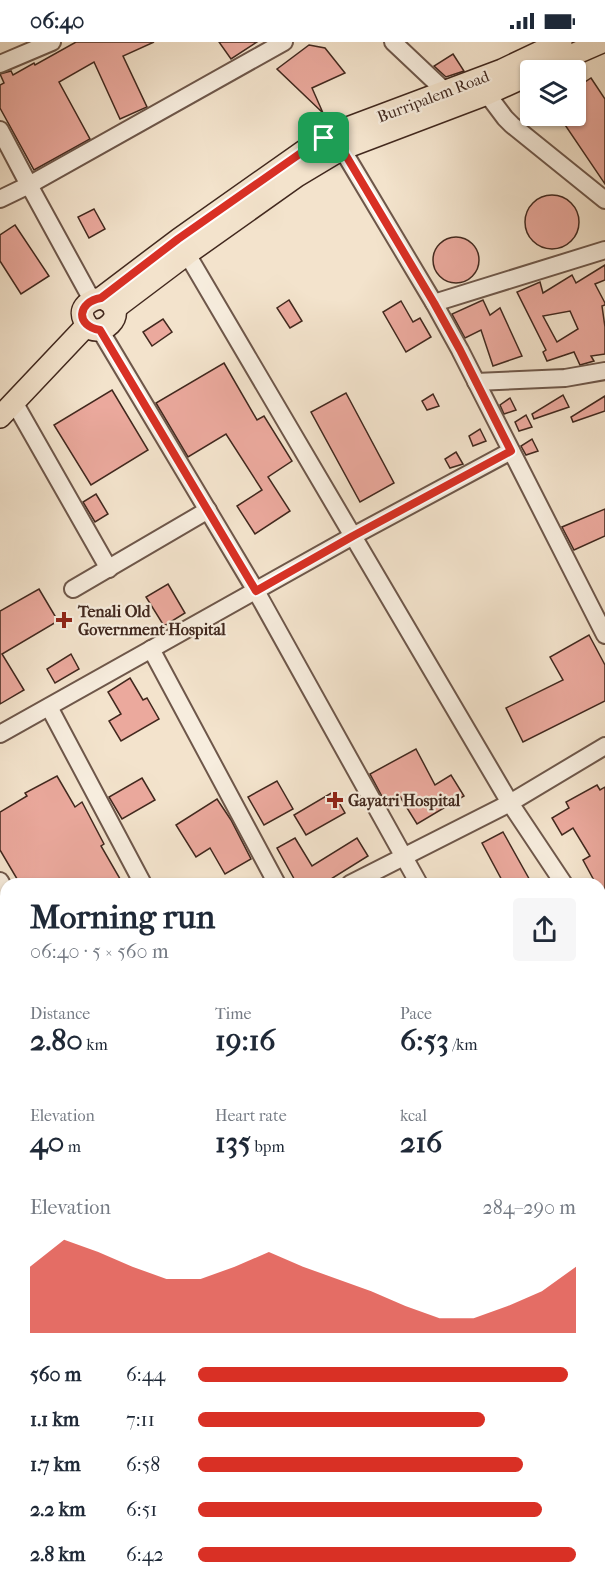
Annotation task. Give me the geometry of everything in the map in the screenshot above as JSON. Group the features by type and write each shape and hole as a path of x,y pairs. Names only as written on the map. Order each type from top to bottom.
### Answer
{"main road":[{"name":"Burripalem Road","path":"102,302 187,254 297,176 338,141 561,42"},
{"path":"561,60 602,42"},
{"name":"Burripalem Road","path":"102,302 178,239 318,141 338,141 487,93 520,79"},
{"path":"102,302 115,315 108,328 93,328 84,321 83,310 86,305 102,302"},
{"path":"7,409 93,328"}],"street":[{"path":"0,64 52,42"},
{"path":"0,199 284,42"},
{"path":"393,42 446,92"},
{"path":"487,93 512,125 605,200"},
{"path":"0,130 29,185 102,302"},
{"path":"338,141 434,303 605,635"},
{"path":"434,303 605,250"},
{"path":"187,254 510,803 560,878"},
{"path":"93,328 208,510 256,591 416,878"},
{"path":"476,382 565,378 605,371"},
{"path":"7,409 109,569"},
{"path":"0,734 353,536 511,451"},
{"path":"73,589 208,510"},
{"path":"151,649 273,878"},
{"path":"49,707 141,878"},
{"path":"362,878 510,803 605,746"}],"building":[{"path":"76,42 154,42 123,56 147,107 120,119 94,62 59,82 90,139 34,170 0,108 0,85 4,83 0,74 11,71 13,75"},
{"path":"219,42 257,42 231,59"},
{"path":"309,45 325,48 345,73 312,88 323,113 277,69"},
{"path":"453,54 464,71 446,77 434,66"},
{"path":"591,78 605,99 605,184 566,126 586,126 586,81"},
{"path":"552,195 562,197 571,203 577,212 579,222 577,232 571,241 562,247 552,249 542,247 533,241 527,232 525,222 527,212 533,203 542,197"},
{"path":"94,209 105,229 89,238 78,217"},
{"path":"15,225 49,276 21,294 0,261 0,235"},
{"path":"456,237 472,244 479,260 472,276 456,283 440,276 433,260 440,244"},
{"path":"605,265 605,280 595,284 605,303 602,306 605,354 591,356 594,361 580,365 574,352 547,361 543,352 546,350 517,292 540,282 543,293 572,275 576,283","holes":["570,311 578,329 557,342 543,316"]},
{"path":"289,300 302,321 290,328 277,308"},
{"path":"483,300 490,315 500,308 522,356 493,366 481,330 465,338 452,314"},
{"path":"401,301 413,322 420,318 431,337 406,352 383,312"},
{"path":"163,319 172,332 152,346 143,332"},
{"path":"224,363 257,420 264,416 292,461 268,477 290,511 255,534 237,506 262,490 226,434 188,457 156,403"},
{"path":"112,390 148,450 91,485 54,425"},
{"path":"346,393 394,483 360,502 311,412"},
{"path":"433,394 439,406 427,410 422,401"},
{"path":"563,395 569,407 534,419 532,414"},
{"path":"605,396 605,411 573,422 571,417"},
{"path":"510,398 516,410 504,414 500,405"},
{"path":"526,415 532,427 519,431 515,422"},
{"path":"480,429 486,441 473,446 469,436"},
{"path":"532,439 538,451 526,455 521,446"},
{"path":"456,452 463,464 450,468 445,459"},
{"path":"96,494 108,514 95,522 83,502"},
{"path":"605,509 605,536 574,550 562,527"},
{"path":"168,584 185,613 164,626 146,597"},
{"path":"39,589 58,621 2,654 24,690 0,704 0,611"},
{"path":"589,635 605,665 605,701 523,742 506,708 563,680 550,657"},
{"path":"71,654 79,669 55,683 47,669"},
{"path":"130,678 143,700 147,698 159,719 121,741 109,721 121,714 108,692"},
{"path":"416,749 435,785 451,775 464,796 417,824 399,795 385,802 370,774"},
{"path":"57,776 75,807 82,802 104,844 101,846 120,878 16,878 0,850 0,812 27,796 25,793"},
{"path":"142,778 155,800 122,819 109,797"},
{"path":"277,781 293,809 264,825 248,797"},
{"path":"597,785 600,790 605,787 605,878 593,878 583,860 590,856 573,828 562,835 552,818 569,808 566,802"},
{"path":"333,792 345,813 306,835 294,815"},
{"path":"217,799 231,820 251,859 225,874 210,848 196,857 176,825"},
{"path":"503,832 529,878 501,878 482,843"},
{"path":"295,838 312,866 357,838 368,856 333,878 294,878 277,848"}],"place":[{"name":"Tenali Old Government Hospital","path":"64,620"},
{"name":"Gayatri Hospital","path":"335,800"}],"route":[{"path":"334,133 434,303 511,451 256,591 100,330 92,329 87,325 82,315 86,305 92,300 101,298 178,239 324,138 334,133"}]}
